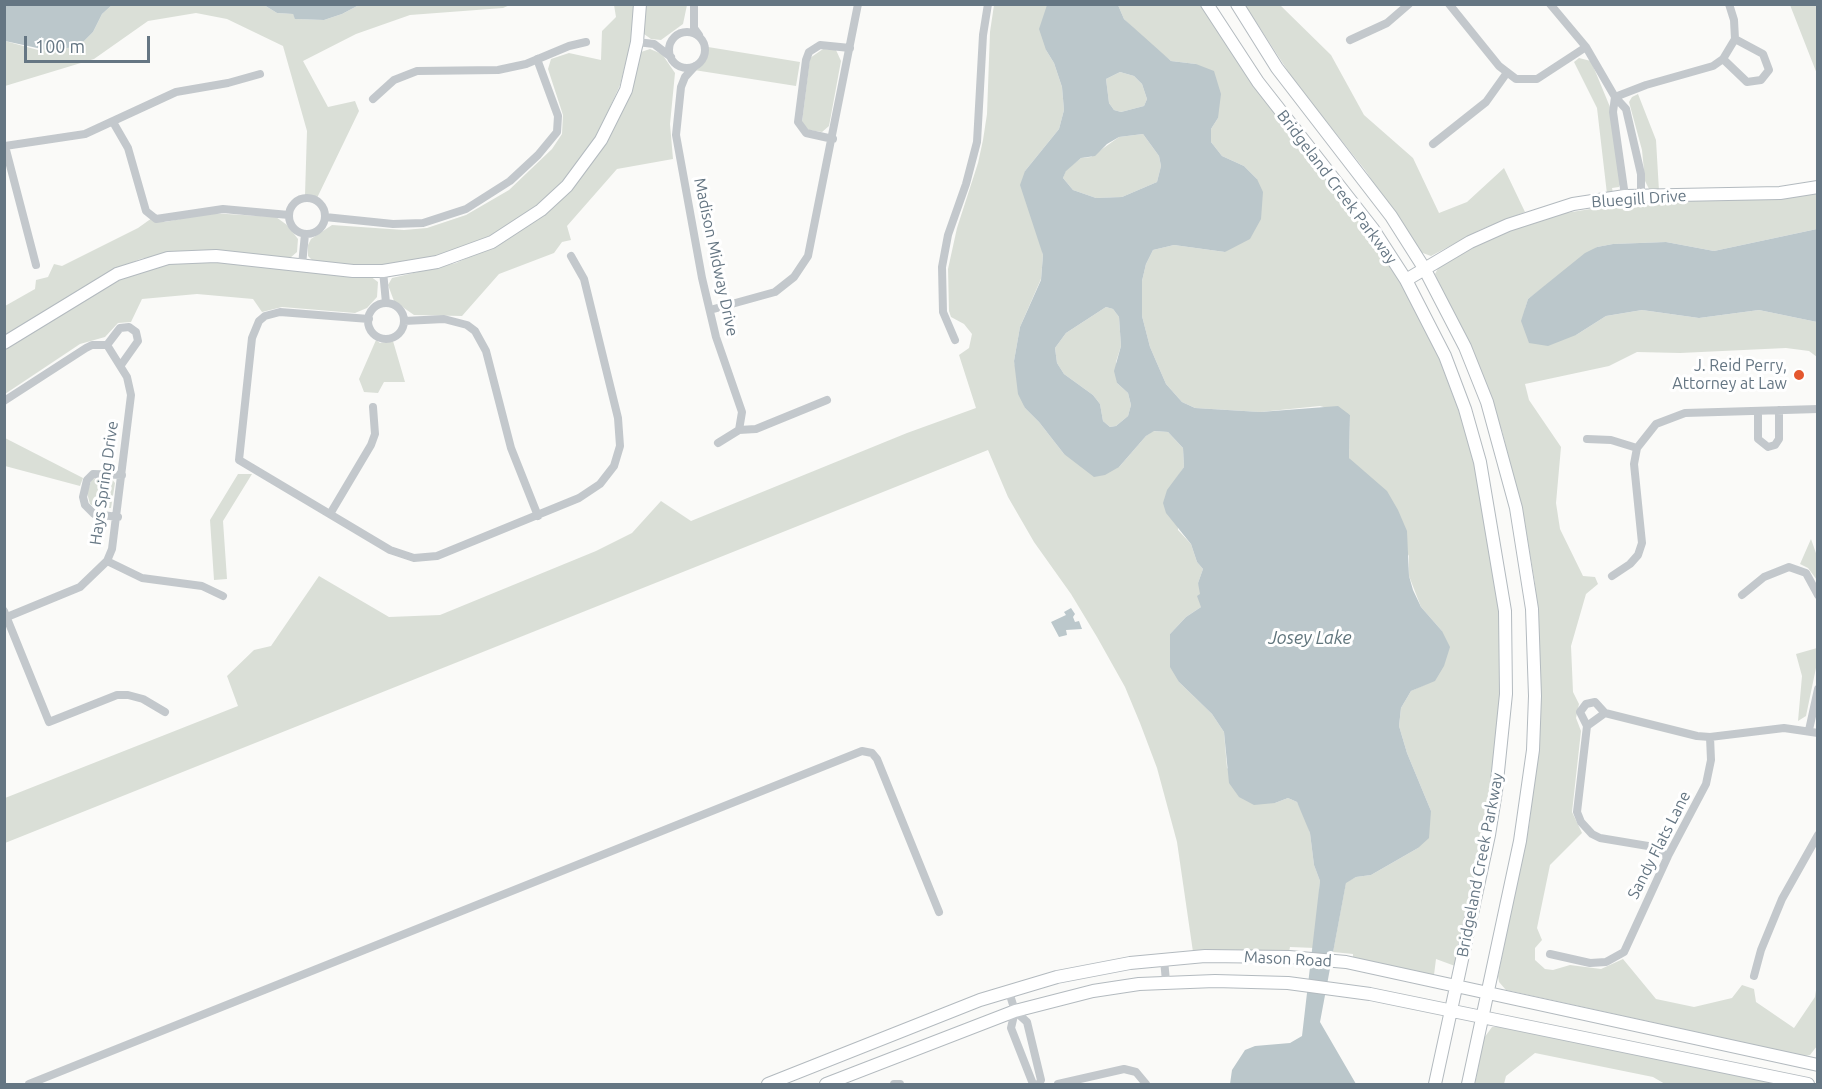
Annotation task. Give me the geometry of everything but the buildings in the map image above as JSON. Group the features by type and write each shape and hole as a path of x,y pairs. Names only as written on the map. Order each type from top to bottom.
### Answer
{"main road":[{"path":"4,343 117,274 143,264 193,256 383,271 410,268 464,254 515,228 541,210 567,186 601,140 626,90 637,42 640,4"},
{"name":"Bridgeland Creek Parkway","path":"1207,4 1257,82 1373,229 1406,280 1445,356 1465,409 1482,472 1505,611 1506,694 1496,791 1435,1084"},
{"name":"Bridgeland Creek Parkway","path":"1237,4 1277,68 1391,216 1424,268 1465,347 1487,402 1516,508 1532,609 1535,696 1533,750 1520,841 1468,1084"},
{"name":"Bluegill Drive","path":"1406,280 1470,242 1508,225 1573,204 1625,196 1780,194 1818,187"},
{"name":"Mason Road","path":"768,1084 980,1000 1057,977 1205,956 1289,957 1346,962 1817,1064"},
{"name":"Mason Road","path":"826,1084 1015,1011 1094,991 1166,981 1288,983 1346,990 1810,1084"},
{"path":"1810,1084 1817,1064"}],"street":[{"path":"654,44 684,67 695,66 705,52 694,28 694,4"},
{"path":"710,310 775,292 785,286 802,267 813,241 858,4"},
{"path":"955,340 943,312 942,267 948,234 966,184 977,142 983,35 988,4"},
{"path":"1350,40 1387,23 1409,4"},
{"path":"1449,4 1506,74 1516,79 1537,79 1586,47"},
{"path":"1550,4 1586,47 1615,97 1626,109 1633,131 1641,174 1641,196"},
{"path":"1615,97 1646,85 1713,66 1723,59 1735,39 1734,20 1729,4"},
{"path":"673,59 670,46 693,15"},
{"path":"637,42 654,44 690,32 700,37"},
{"path":"1723,59 1747,81 1761,80 1769,70 1763,54 1735,39"},
{"path":"373,99 394,80 417,71 498,70 586,42"},
{"path":"832,139 806,133 798,122 806,60 809,52 820,45 850,48"},
{"path":"325,217 393,224 423,223 474,205 510,182 538,155 557,132 558,116 537,59"},
{"name":"Madison Midway Drive","path":"673,59 680,74 681,87 676,124 678,149 710,310 742,412 739,430"},
{"name":"Madison Midway Drive","path":"681,87 685,77 695,66"},
{"path":"36,266 5,146 76,135 113,122 167,95 260,74"},
{"path":"1433,144 1486,102 1506,74"},
{"path":"1615,97 1613,112 1625,196"},
{"path":"113,122 128,148 146,211 156,219 223,208 289,214"},
{"path":"308,198 320,204 325,217 320,228 305,234 293,228 289,214 295,202 308,198"},
{"path":"302,265 305,234"},
{"path":"369,319 280,312 266,316 259,321 252,338 239,460 390,550 403,555 426,558 579,498 600,484 614,466 620,446 618,418 584,279 571,256"},
{"path":"383,271 386,303"},
{"path":"386,303 400,310 404,321 401,331 389,339 375,335 370,329 369,319 374,308 386,303"},
{"path":"404,321 444,319 467,325 476,331 486,351 513,454 538,516"},
{"path":"4,401 86,348 92,345 107,345 120,328 129,327 136,332 138,341 121,365"},
{"name":"Hays Spring Drive","path":"6,614 80,587 107,561 118,517 131,395 127,377 107,345"},
{"path":"718,443 739,430 756,429 827,400"},
{"path":"330,514 371,445 375,434 373,407"},
{"path":"1611,576 1630,564 1638,555 1642,543 1634,464 1637,447 1656,424 1685,413 1818,409"},
{"path":"1758,411 1758,439 1762,445 1768,447 1775,445 1779,439 1779,410"},
{"path":"1587,439 1611,440 1637,447"},
{"path":"118,517 94,514 85,505 83,497 87,480 93,474 122,475"},
{"path":"107,561 142,578 202,586 223,596"},
{"path":"1742,595 1764,577 1789,567 1806,573 1818,595"},
{"path":"6,614 49,722 117,695 143,699 165,712"},
{"path":"1668,856 1648,846 1600,838 1585,828 1577,812 1587,726 1580,712 1586,704 1595,702 1605,713 1674,732 1710,737 1784,728 1813,731 1818,689"},
{"path":"1587,726 1605,713"},
{"name":"Sandy Flats Lane","path":"1550,954 1590,963 1615,959 1624,952 1668,856 1706,784 1711,760 1710,737"},
{"path":"29,1084 862,751 872,753 878,759 939,912"},
{"path":"1754,976 1761,950 1782,899 1818,835"},
{"path":"1164,960 1166,981"},
{"path":"1009,992 1015,1011 1027,1022 1041,1080 1039,1084"},
{"path":"1015,1011 1011,1028 1033,1084"},
{"path":"1058,1084 1124,1070 1136,1072 1146,1084"},
{"path":"894,1084 900,1084"}],"shaded area":[{"path":"112,5 264,5 277,13 293,14 296,19 324,20 359,5 510,5 503,8 410,15 356,34 303,61 328,107 355,101 359,111 317,198 305,195 307,131 283,46 227,19 196,13 148,21 94,59 5,86 5,41 38,50 84,41 93,32 102,14"},
{"path":"614,5 634,5 631,42 620,85 598,134 574,168 547,198 515,222 480,242 440,255 401,264 362,266 314,262 308,256 308,245 311,239 332,225 404,230 427,228 466,215 509,190 552,149 562,134 563,115 548,69 551,59 569,53 601,60 602,31 616,17"},
{"path":"645,5 687,5 683,24 661,40 651,39 644,34"},
{"path":"994,5 1047,5 1046,50 1054,63 1062,87 1064,110 1059,129 1025,171 1043,255 1041,279 1020,327 1014,361 1025,408 1064,454 1119,467 1153,431 1168,432 1183,448 1184,467 1176,479 1178,530 1191,544 1197,562 1203,569 1198,583 1201,589 1201,607 1186,617 1170,634 1179,682 1212,714 1224,732 1227,768 1275,803 1288,798 1297,802 1305,817 1310,833 1314,865 1320,881 1315,948 1290,947 1289,952 1193,952 1177,842 1157,768 1140,723 1125,687 1097,637 1071,594 1034,542 1008,497 988,450 5,843 5,798 238,706 227,676 254,650 271,646 319,576 389,617 440,615 596,551 632,533 661,501 691,521 907,433 976,408 959,355 969,348 972,334 964,324 951,317 948,269 957,228 983,140 987,114 990,32"},
{"path":"1118,5 1203,5 1390,263 1435,348 1466,430 1483,492 1494,549 1502,646 1499,731 1490,801 1455,966 1436,959 1434,975 1353,959 1353,954 1333,952 1346,882 1356,877 1371,875 1418,848 1431,811 1407,753 1399,726 1401,708 1411,691 1435,680 1442,631 1421,607 1409,576 1409,556 1349,458 1350,415 1320,406 1260,412 1195,408 1182,402 1166,384 1150,347 1142,316 1142,281 1146,264 1153,250 1174,245 1225,252 1257,179 1244,166 1222,156 1211,142 1211,129 1218,118 1196,64 1171,61 1124,19"},
{"path":"1245,5 1280,5 1331,55 1364,115 1413,158 1439,213 1467,202 1504,168 1525,212 1482,229 1431,256 1420,252 1365,170 1295,82"},
{"path":"1790,5 1817,5 1817,74"},
{"path":"708,47 800,62 796,86 694,70 705,60"},
{"path":"650,49 662,54 675,73 670,124 673,159 617,169 567,226 571,240 562,242 554,253 499,274 462,316 414,315 394,301 388,285 392,278 456,263 507,240 535,221 579,180 602,149 624,108 641,52"},
{"path":"823,49 836,50 841,61 829,126 822,132 808,130 802,122 810,58"},
{"path":"1579,58 1591,61 1610,107 1621,182 1619,187 1612,188 1613,193 1607,194 1597,108 1574,62"},
{"path":"1120,72 1134,76 1142,84 1147,99 1144,106 1121,112 1114,110 1109,103 1106,79"},
{"path":"1638,94 1656,140 1659,191 1649,189 1645,181 1642,150 1629,102"},
{"path":"1143,134 1159,156 1161,166 1157,182 1122,197 1096,198 1073,190 1063,178 1066,170 1081,158 1091,157 1119,137"},
{"path":"1817,191 1817,229 1714,251 1666,242 1613,244 1597,247 1528,299 1525,309 1576,335 1606,316 1642,310 1699,318 1759,310 1817,322 1817,357 1809,351 1786,348 1680,353 1637,352 1609,366 1525,384 1529,400 1561,447 1556,503 1560,529 1583,576 1595,577 1598,584 1586,594 1571,646 1573,692 1579,704 1576,718 1581,731 1572,812 1582,833 1550,865 1537,928 1542,940 1535,948 1535,960 1545,969 1553,970 1570,965 1601,969 1623,959 1656,999 1694,1007 1732,998 1742,985 1754,989 1756,1002 1794,1028 1815,997 1817,984 1817,1046 1810,1055 1805,1056 1506,990 1499,982 1498,976 1529,826 1534,782 1540,706 1535,584 1524,518 1502,431 1479,368 1435,274 1438,268 1466,249 1494,236 1553,215 1628,203 1759,199"},
{"path":"210,213 276,217 287,225 298,239 297,252 290,258 182,251 140,259 103,275 5,337 5,306 35,289 36,280 48,277 54,264 62,266 138,228 152,218 165,222"},
{"path":"207,261 370,276 378,282 377,297 367,308 355,313 282,307 262,312 253,299 197,294 142,299 131,322 118,323 105,337 80,344 5,394 5,348 124,276 173,263"},
{"path":"1106,307 1113,309 1119,317 1121,346 1116,362 1117,383 1128,393 1131,405 1128,416 1116,426 1110,427 1103,421 1100,404 1093,395 1064,374 1057,363 1055,348 1066,333"},
{"path":"376,340 380,343 393,341 405,382 384,382 378,393 364,392 359,379"},
{"path":"5,438 83,478 80,486 5,466"},
{"path":"238,474 252,474 223,521 227,579 214,580 210,520"},
{"path":"95,478 111,478 115,483 111,508 96,508 90,504 87,493 91,481"},
{"path":"1811,539 1817,556 1817,580 1808,568 1800,564"},
{"path":"1817,648 1817,663 1806,716 1798,721 1802,676 1796,654"},
{"path":"1492,1027 1790,1084 1665,1084 1653,1077 1535,1053 1506,1076 1504,1084 1475,1084 1484,1038"}],"water":[{"path":"5,5 112,5 102,14 93,32 84,41 72,47 51,51 5,41"},
{"path":"264,5 359,5 324,20 295,19 293,14 277,13"},
{"name":"Josey Lake","path":"1047,5 1118,5 1124,19 1171,61 1196,64 1214,71 1221,94 1218,118 1211,129 1211,142 1222,156 1244,166 1257,179 1263,192 1261,219 1250,239 1225,252 1174,245 1153,250 1146,264 1142,281 1142,316 1150,347 1166,384 1182,402 1195,408 1260,412 1338,406 1350,415 1349,458 1387,491 1398,510 1407,531 1409,576 1413,590 1421,607 1442,631 1450,647 1444,666 1435,681 1411,691 1401,708 1399,726 1407,753 1431,811 1429,838 1418,848 1371,875 1356,877 1346,883 1320,1022 1356,1084 1230,1084 1232,1070 1245,1050 1255,1046 1290,1043 1302,1036 1320,881 1314,865 1310,833 1297,802 1288,798 1275,803 1254,805 1239,797 1229,783 1224,732 1212,714 1179,682 1170,667 1170,634 1186,617 1201,607 1197,596 1200,594 1198,583 1203,569 1197,562 1191,544 1166,513 1163,503 1167,490 1184,467 1183,448 1168,432 1154,431 1146,436 1119,467 1105,475 1094,477 1064,454 1025,408 1018,394 1014,361 1020,327 1041,280 1043,255 1020,185 1025,171 1059,129 1064,110 1062,87 1039,29","holes":["1120,72 1134,76 1142,84 1147,99 1144,106 1121,112 1114,110 1109,103 1106,79","1143,134 1159,156 1161,166 1157,182 1122,197 1096,198 1073,190 1063,178 1066,171 1081,158 1095,156 1107,144 1119,137","1106,307 1113,309 1119,317 1121,346 1114,371 1117,383 1128,393 1131,405 1128,416 1116,426 1110,427 1103,421 1100,404 1093,395 1064,374 1057,363 1055,348 1066,333"]},
{"path":"1817,229 1817,322 1759,310 1699,318 1642,310 1606,316 1576,335 1548,346 1529,343 1521,321 1528,299 1585,253 1597,247 1613,244 1666,242 1714,251"},
{"path":"1071,608 1075,614 1073,617 1075,622 1079,621 1082,629 1066,630 1067,635 1059,637 1051,622 1066,615 1064,612"}],"place":[{"name":"J. Reid Perry, Attorney at Law","path":"1799,375"}]}
